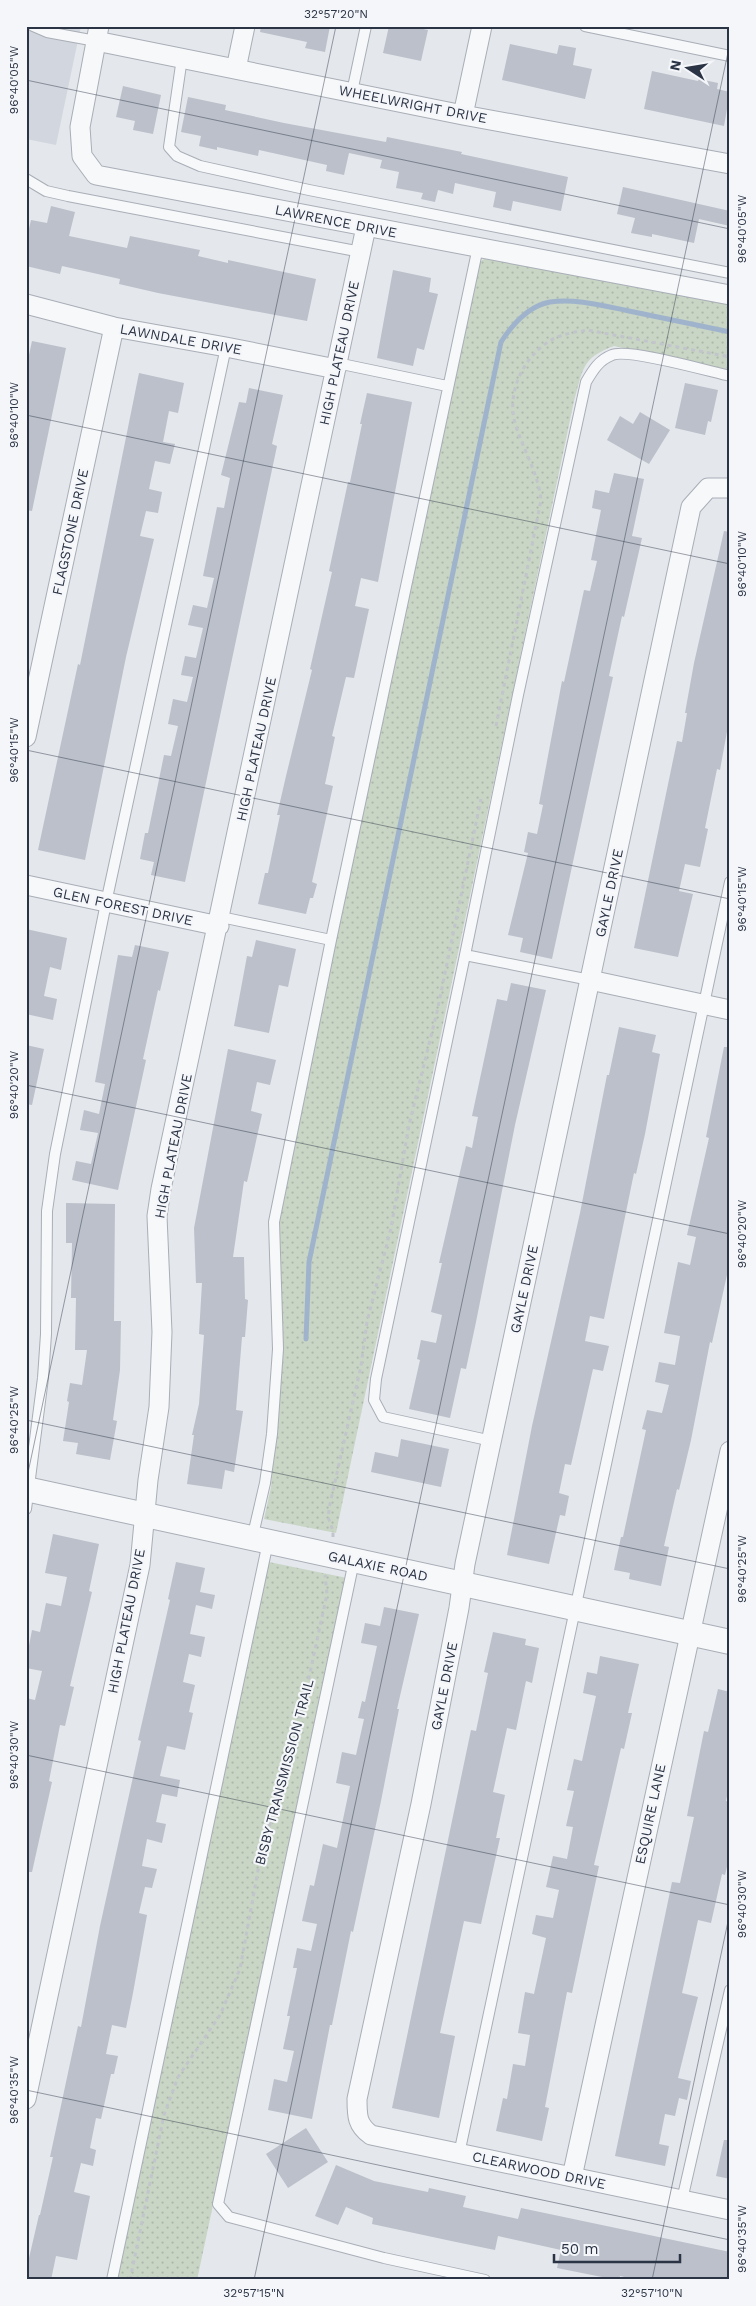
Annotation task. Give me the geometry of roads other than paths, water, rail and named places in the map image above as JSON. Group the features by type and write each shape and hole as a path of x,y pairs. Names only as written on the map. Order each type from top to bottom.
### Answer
{"street":[{"path":"236,69 245,26"},
{"path":"463,115 482,26"},
{"name":"WHEELWRIGHT DRIVE","path":"98,34 182,58 463,115 730,164"},
{"name":"LAWRENCE DRIVE","path":"98,34 80,127 82,156 96,175 366,228 478,247 730,295"},
{"name":"HIGH PLATEAU DRIVE","path":"26,2099 140,1565 144,1515 159,1407 162,1332 157,1216 161,1188 220,921 366,228"},
{"name":"LAWNDALE DRIVE","path":"26,304 114,327 337,366"},
{"name":"FLAGSTONE DRIVE","path":"26,737 114,327"},
{"name":"GAYLE DRIVE","path":"356,2119 357,2100 421,1804 492,1441 691,507 708,488 730,488"},
{"name":"GLEN FOREST DRIVE","path":"26,885 106,903 220,921"},
{"path":"590,980 730,1010"},
{"name":"ESQUIRE LANE","path":"572,2177 730,1451"},
{"name":"GALAXIE ROAD","path":"28,1496 144,1515 576,1607 730,1642"},
{"name":"CLEARWOOD DRIVE","path":"356,2119 362,2128 371,2135 730,2210"}],"lane":[{"path":"33,26 46,32 98,34"},
{"path":"352,92 366,26"},
{"path":"585,26 730,56"},
{"path":"182,58 169,147 177,156 200,166 308,190 730,273"},
{"path":"26,179 46,190 68,196 361,252"},
{"path":"112,2280 260,1540 272,1434 278,1349 274,1222 331,940 478,247"},
{"path":"28,1496 43,1378 47,1211 56,1154 106,903 226,347"},
{"path":"492,1441 383,1417 374,1400 376,1379 518,695 586,382 601,361 614,354 632,354 730,376"},
{"path":"337,366 447,386"},
{"path":"459,2154 730,882"},
{"path":"220,921 331,940"},
{"path":"465,955 590,980"},
{"path":"354,1561 218,2204 229,2217 384,2258 485,2280"},
{"path":"682,2200 730,1990"}],"waterway":[{"path":"306,1339 309,1262 501,342 510,329 528,312 542,304 560,301 600,305 730,332"}]}
